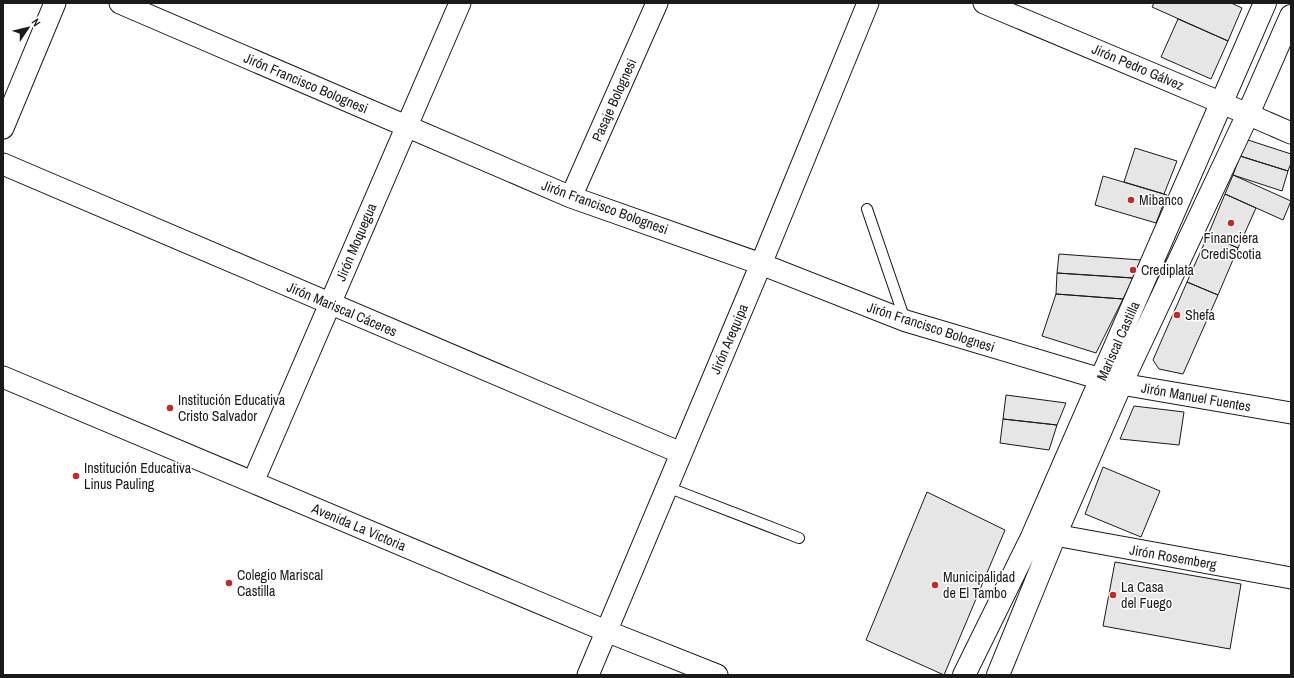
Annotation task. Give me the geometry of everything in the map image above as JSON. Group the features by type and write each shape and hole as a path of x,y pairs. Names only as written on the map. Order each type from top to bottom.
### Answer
{"highway":[{"name":"Mariscal Castilla","path":"998,675 1055,535 1111,382 1222,103 1265,3"},
{"name":"Mariscal Castilla","path":"964,675 1032,538 1248,114 1291,16"}],"street":[{"path":"3,128 56,3"},
{"name":"Jirón Francisco Bolognesi","path":"120,3 571,197 761,264 906,321 1111,382"},
{"name":"Jirón Moquegua","path":"253,482 460,3"},
{"name":"Pasaje Bolognesi","path":"571,197 657,3"},
{"name":"Jirón Arequipa","path":"588,675 761,264 868,3"},
{"name":"Jirón Pedro Gálvez","path":"984,3 1291,133"},
{"name":"Jirón Mariscal Cáceres","path":"3,164 681,453"},
{"name":"Avenida La Victoria","path":"3,377 606,631 717,675"},
{"name":"Jirón Manuel Fuentes","path":"1111,382 1291,413"},
{"name":"Jirón Rosemberg","path":"1055,535 1291,578"}],"lane":[{"path":"867,209 906,321"},
{"path":"667,488 799,538"}],"building":[{"path":"1154,3 1231,3 1242,8 1228,41 1152,7"},
{"path":"1178,19 1228,41 1211,79 1161,57"},
{"path":"1245,139 1291,154 1291,163 1288,171 1240,156"},
{"path":"1135,148 1177,161 1164,194 1124,182"},
{"path":"1240,156 1288,171 1282,191 1233,175"},
{"path":"1233,175 1291,201 1283,220 1225,194"},
{"name":"Mibanco","path":"1103,176 1167,195 1156,223 1095,205"},
{"path":"1225,194 1256,208 1238,248 1208,235"},
{"path":"1208,235 1238,248 1218,295 1187,282"},
{"path":"1059,254 1141,260 1133,278 1057,273"},
{"path":"1057,273 1133,278 1123,299 1056,294"},
{"path":"1187,282 1218,295 1183,374 1159,369 1153,360"},
{"path":"1056,294 1123,299 1096,353 1042,336"},
{"path":"1006,395 1066,403 1057,425 1003,419"},
{"path":"1134,406 1184,412 1179,445 1120,439"},
{"path":"1003,419 1057,425 1049,450 1000,443"},
{"path":"1103,467 1160,491 1141,537 1085,514"},
{"name":"Municipalidad de El Tambo","path":"927,492 1005,530 944,675 866,640"},
{"path":"1115,562 1241,584 1230,649 1103,626"}],"place":[{"name":"Mibanco","path":"1131,200"},
{"name":"Financiera CrediScotia","path":"1231,223"},
{"name":"Crediplata","path":"1133,270"},
{"name":"Shefa","path":"1177,315"},
{"name":"Institución Educativa Cristo Salvador","path":"170,408"},
{"name":"Institución Educativa Linus Pauling","path":"76,476"},
{"name":"Colegio Mariscal Castilla","path":"229,583"},
{"name":"Municipalidad de El Tambo","path":"935,585"},
{"name":"La Casa del Fuego","path":"1113,595"}]}
